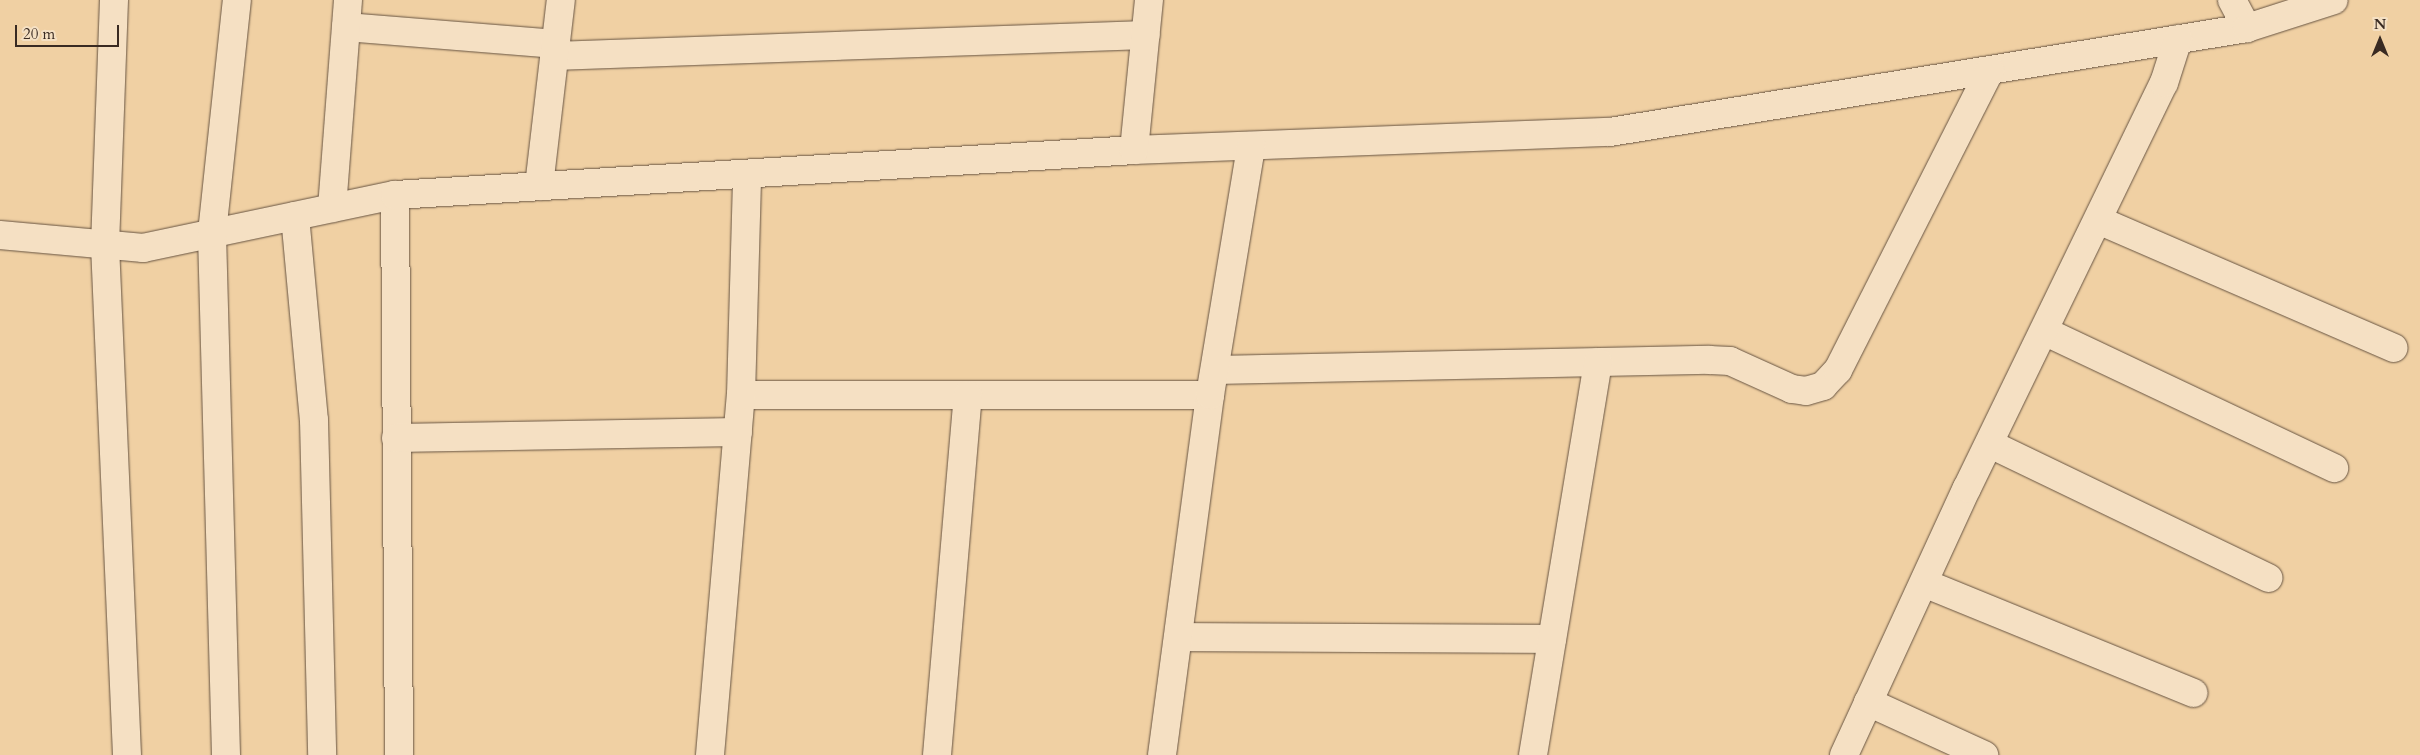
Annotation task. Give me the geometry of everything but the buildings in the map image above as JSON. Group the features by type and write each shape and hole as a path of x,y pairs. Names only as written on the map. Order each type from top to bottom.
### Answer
{"street":[{"path":"114,0 105,245 127,755"},
{"path":"226,755 212,233 237,0"},
{"path":"332,208 348,0"},
{"path":"539,186 561,0"},
{"path":"1134,150 1149,0"},
{"path":"2232,0 2247,28"},
{"path":"0,236 143,248 395,195 1134,150 1610,132 2247,28 2334,0"},
{"path":"346,27 555,50 1146,34"},
{"path":"1844,755 1990,444 2164,83 2178,39"},
{"path":"741,395 968,395 1598,362 1730,361 1792,388 1806,391 1823,386 1838,370 1990,70"},
{"path":"1162,755 1213,383 1251,146"},
{"path":"710,755 741,395 747,174"},
{"path":"395,195 399,755"},
{"path":"295,216 314,420 322,755"},
{"path":"2098,220 2394,348"},
{"path":"2044,331 2334,468"},
{"path":"1533,755 1598,362"},
{"path":"937,755 968,395"},
{"path":"396,438 738,432"},
{"path":"1990,444 2268,578"},
{"path":"1924,583 2194,693"},
{"path":"1179,637 1552,639"},
{"path":"1868,702 1984,755"}]}
